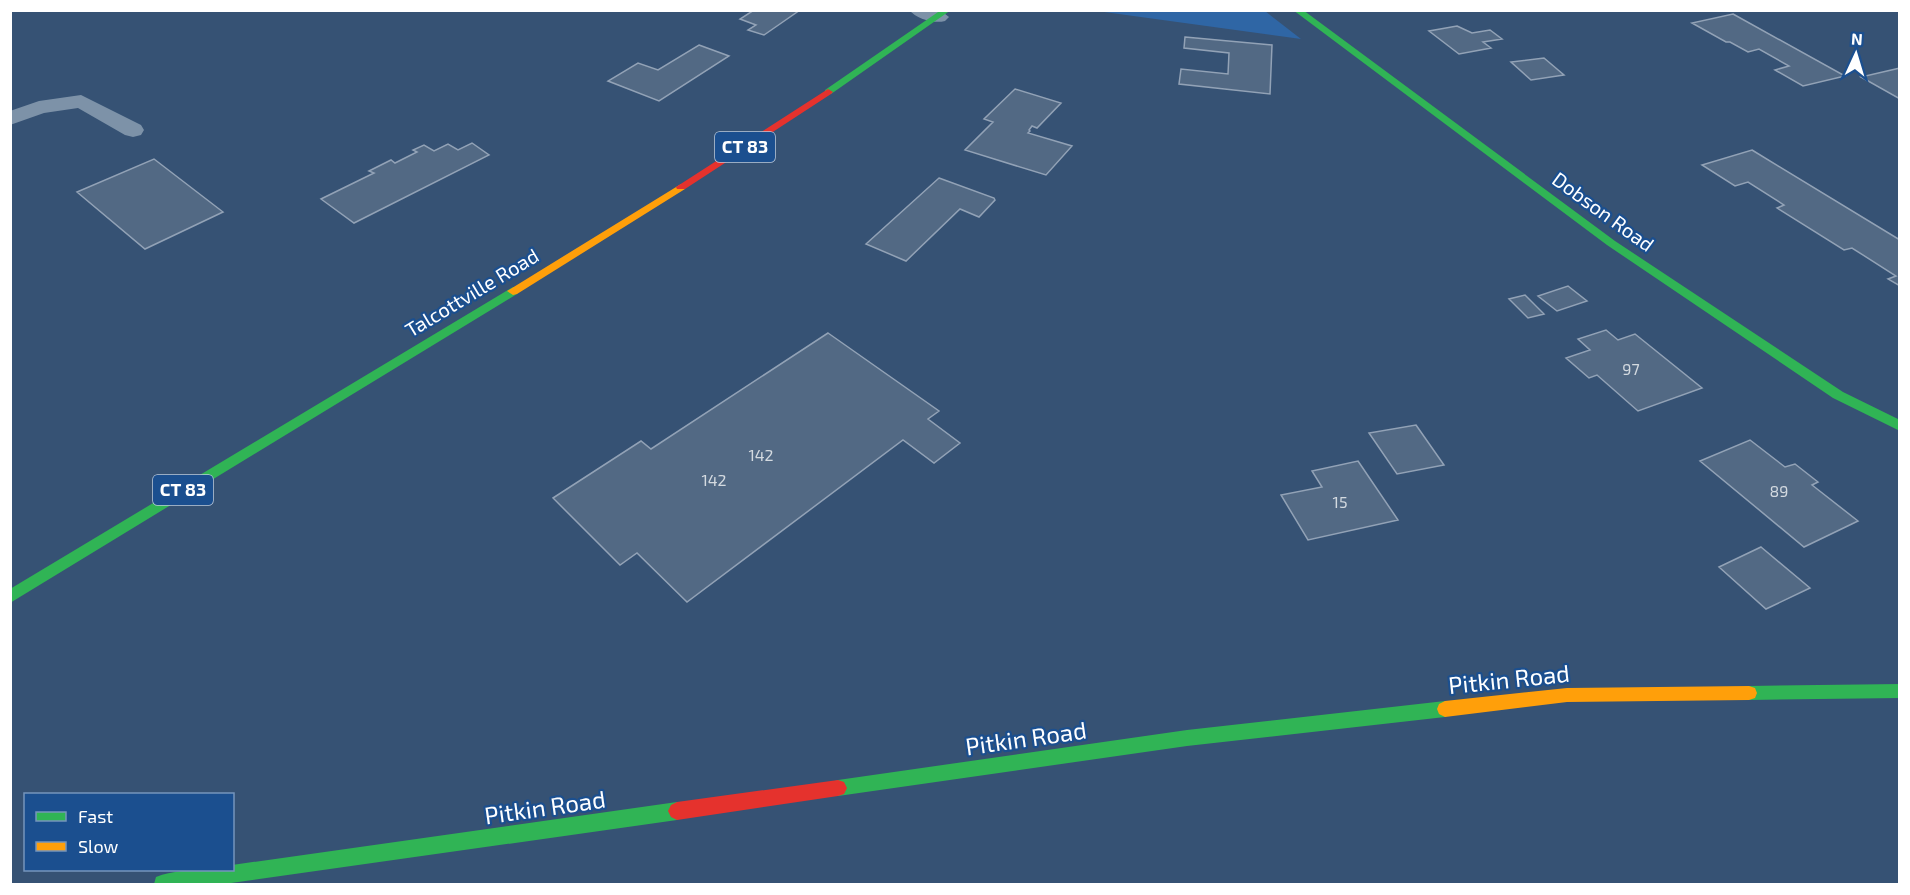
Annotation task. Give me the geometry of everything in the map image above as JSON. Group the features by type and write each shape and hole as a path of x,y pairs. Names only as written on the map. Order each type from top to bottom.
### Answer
{"street":[{"name":"Dobson Road","path":"1297,10 1611,243 1838,395 1899,426"},
{"name":"Talcottville Road","path":"10,597 660,201 793,117 935,13"},
{"name":"Pitkin Road","path":"163,885 1187,738 1567,695 1899,692"}],"lane":[{"path":"10,118 39,107 81,101 133,130"}],"shaded area":[{"path":"1097,11 1265,11 1301,39"}],"building":[{"path":"754,10 800,10 764,35 748,30 756,25 740,19"},
{"path":"1733,14 1845,76 1803,86 1775,70 1789,66 1759,49 1748,52 1692,23"},
{"path":"1457,26 1472,33 1490,30 1502,39 1483,42 1491,48 1459,54 1429,31"},
{"path":"1185,37 1272,45 1270,94 1179,84 1181,69 1228,74 1229,53 1184,48"},
{"path":"699,45 729,56 659,101 608,81 638,63 658,70"},
{"path":"1544,58 1564,75 1531,80 1511,62"},
{"path":"1900,68 1900,99 1861,77"},
{"path":"1015,89 1061,103 1037,128 1032,126 1028,133 1072,146 1046,175 965,150 993,122 984,119"},
{"path":"472,143 489,155 354,223 321,199 374,173 369,171 391,160 395,163 417,152 413,150 424,145 434,151 448,144 458,150"},
{"path":"1752,150 1900,240 1900,286 1888,279 1896,276 1852,248 1844,250 1777,208 1784,205 1748,182 1735,186 1702,165"},
{"path":"154,159 223,212 145,249 77,192"},
{"path":"939,178 995,200 979,217 960,209 906,261 866,244"},
{"path":"1568,286 1587,301 1557,311 1538,296"},
{"path":"1525,295 1544,314 1528,318 1509,299"},
{"path":"1606,330 1618,340 1635,334 1702,388 1638,411 1597,375 1589,378 1566,358 1590,350 1578,339"},
{"path":"828,333 939,411 928,419 960,443 934,463 903,440 687,602 637,553 620,565 553,498 641,441 651,449"},
{"path":"1416,425 1444,465 1397,474 1369,433"},
{"path":"1750,440 1785,467 1795,464 1818,482 1812,485 1858,521 1804,547 1700,461"},
{"path":"1358,461 1398,520 1308,540 1281,495 1322,487 1312,471"},
{"path":"1761,547 1810,588 1766,609 1719,567"}],"traffic: fast":[{"path":"828,92 947,10"},
{"path":"1297,10 1611,243 1838,395 1900,426"},
{"path":"10,597 513,291"},
{"path":"1749,693 1900,691"},
{"path":"838,788 1187,738 1445,709"},
{"path":"163,884 677,811"}],"traffic: slow":[{"path":"513,291 681,187"},
{"path":"1445,709 1567,695 1749,693"}],"traffic: jam":[{"path":"681,187 828,92"},
{"path":"677,811 838,788"}]}
